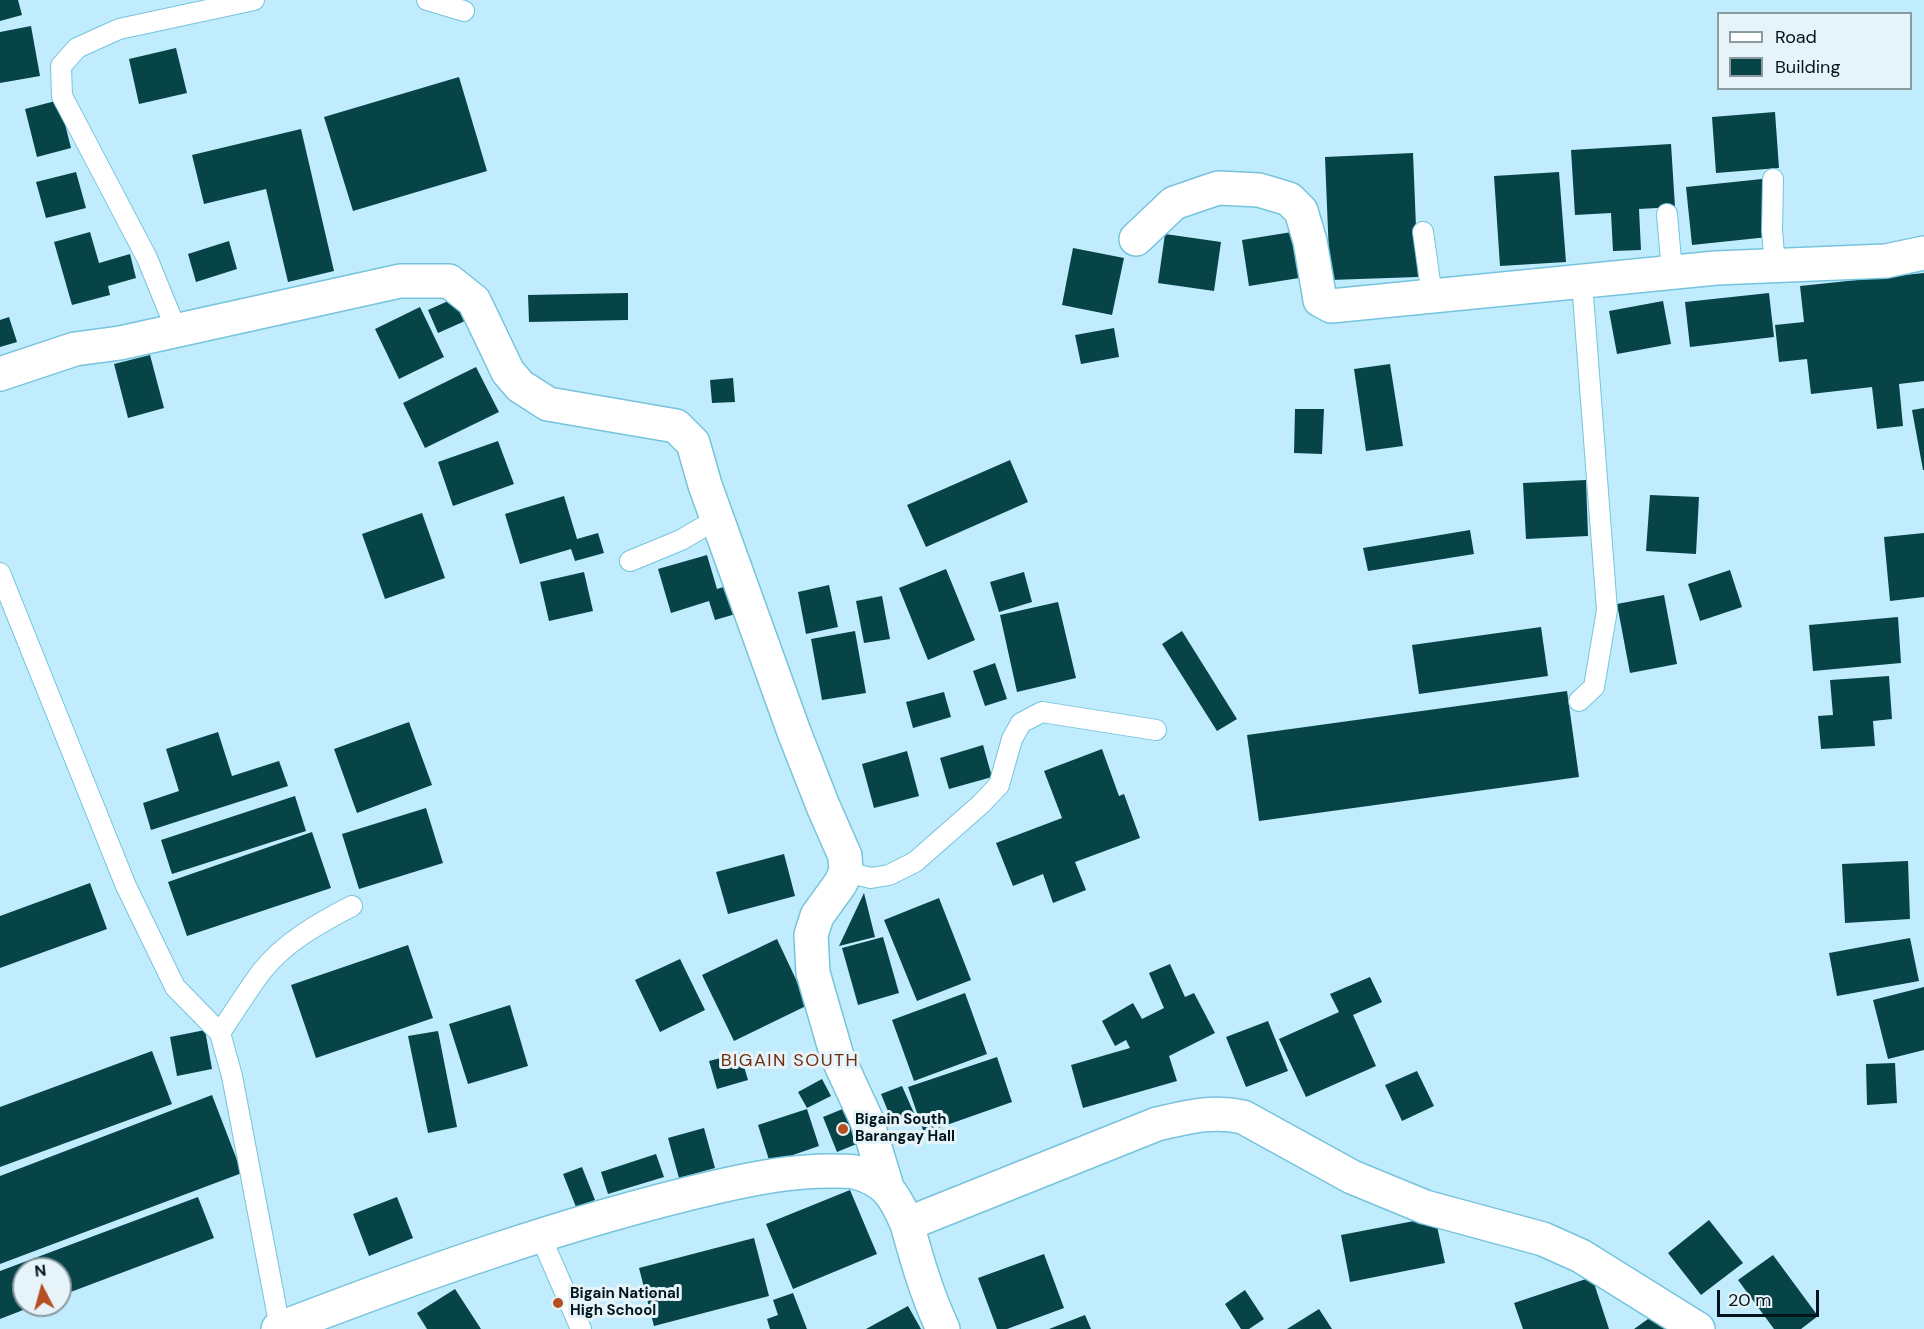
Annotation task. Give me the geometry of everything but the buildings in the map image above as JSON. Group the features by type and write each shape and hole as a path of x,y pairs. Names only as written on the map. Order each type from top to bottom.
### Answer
{"street":[{"path":"1136,239 1174,203 1218,188 1259,190 1289,199 1301,211 1310,241 1320,300 1331,306 1716,268 1886,261 1924,254"},
{"path":"0,374 75,349 120,343 400,281 449,281 474,301 507,372 520,386 548,404 676,426 693,443 705,485 794,732 845,856 846,872 817,916 811,935 813,973 837,1056 867,1121 887,1187 908,1224 930,1298 943,1329"},
{"path":"908,1224 1157,1124 1196,1115 1225,1113 1243,1117 1352,1177 1425,1207 1543,1239 1572,1252 1698,1329"},
{"path":"279,1329 496,1248 658,1201 763,1177 815,1170 855,1172 887,1187"}],"lane":[{"path":"176,329 147,258 62,96 61,66 77,48 119,29 254,0"},
{"path":"427,0 464,11"},
{"path":"1773,179 1772,231 1775,265"},
{"path":"1667,214 1672,272"},
{"path":"1424,232 1432,296"},
{"path":"1579,701 1594,687 1607,610 1582,282"},
{"path":"630,561 681,540 717,519"},
{"path":"0,573 126,886 175,987 220,1033 232,1076 279,1329"},
{"path":"846,872 871,878 889,874 915,862 981,804 999,785 1012,739 1021,723 1042,712 1156,730"},
{"path":"220,1033 263,970 294,940 324,920 351,906"},
{"path":"540,1235 581,1329"}],"place":[{"name":"Bigain South Barangay Hall","path":"843,1129"},
{"name":"Bigain National High School","path":"558,1303"}],"district":[{"name":"BIGAIN SOUTH","path":"790,1061"}]}
